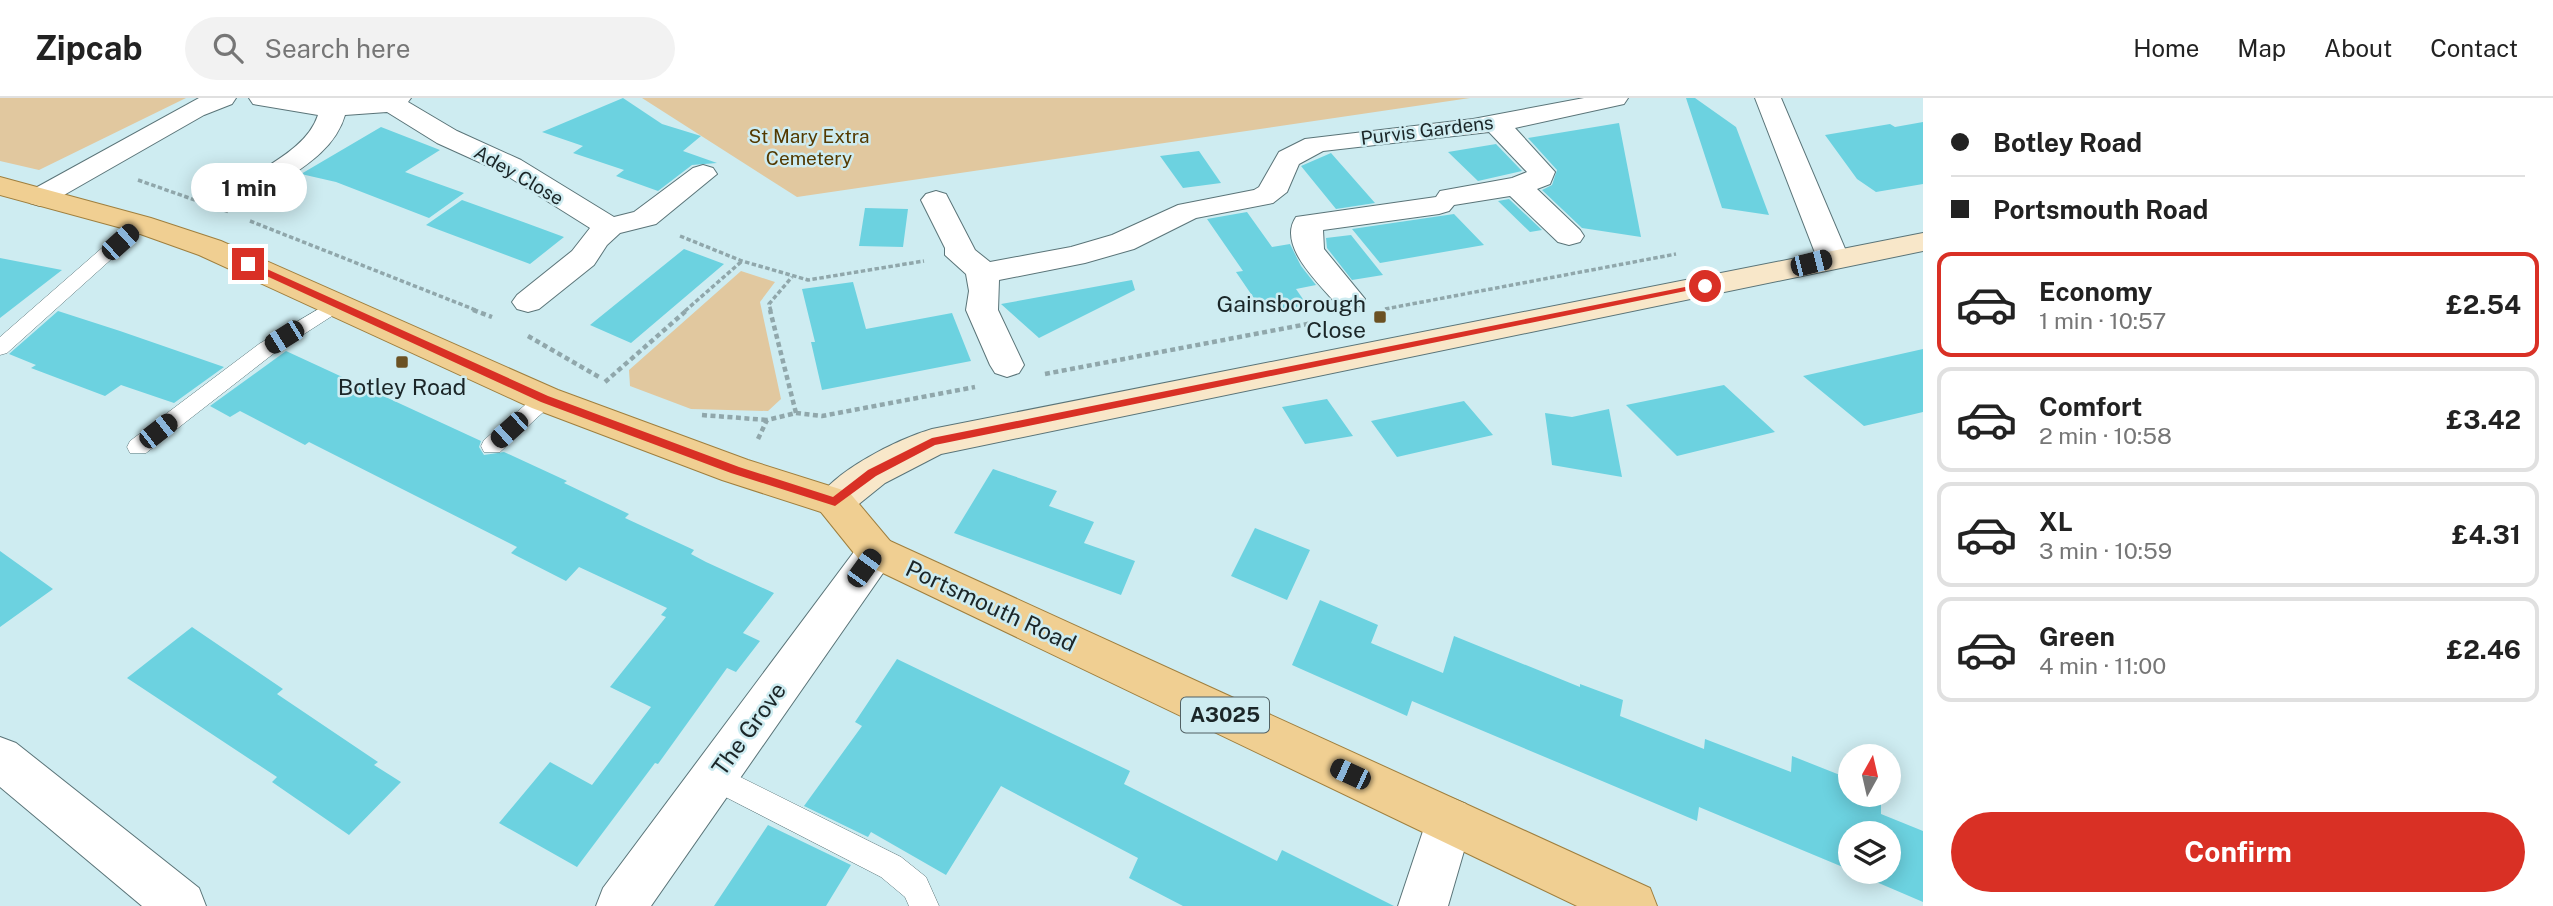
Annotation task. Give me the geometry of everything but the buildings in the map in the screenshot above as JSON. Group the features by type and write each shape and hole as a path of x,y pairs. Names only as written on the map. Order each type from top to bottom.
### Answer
{"main road":[{"path":"0,186 140,224 210,248 339,303 559,405 735,470 835,502 872,473 932,442 1832,258 1923,242"},
{"name":"Portsmouth Road","path":"835,502 876,552 1632,906"}],"street":[{"path":"40,197 195,109 223,98"},
{"name":"Adey Close","path":"262,98 290,105 334,107 395,101 447,137 511,166 608,226"},
{"name":"Purvis Gardens","path":"1263,197 1272,192 1282,168 1291,156 1326,142 1385,138 1577,109 1615,98"},
{"path":"1768,98 1832,258"},
{"path":"255,187 308,150 326,133 334,107"},
{"path":"971,264 1074,257 1123,242 1188,211 1263,197 1307,223 1445,201 1517,186 1539,178 1541,172 1493,121"},
{"path":"528,302 583,258 595,239 608,226 645,218 703,174"},
{"path":"1517,186 1569,236"},
{"path":"936,200 985,291 982,310 997,375"},
{"path":"1307,223 1309,250 1349,299"},
{"name":"The Grove","path":"621,906 876,552"},
{"path":"0,758 181,906"},
{"path":"1423,906 1449,820"}],"lane":[{"path":"0,348 140,224"},
{"path":"138,447 266,349 339,303"},
{"path":"492,446 559,405"},
{"path":"714,777 891,867 916,887 924,906"}],"path":[{"path":"96,166 230,213"},
{"path":"243,218 502,321"},
{"path":"645,218 666,230 792,278 808,280 971,264"},
{"path":"1382,310 1683,253"},
{"path":"559,405 606,381 742,261"},
{"path":"792,278 769,304 796,413"},
{"path":"1041,375 1328,320"},
{"path":"525,335 617,387"},
{"path":"701,415 767,420 796,413 822,416 997,375"},
{"path":"735,470 755,445 767,420"}],"green space":[{"path":"0,98 186,98 39,170 0,161"},
{"name":"St Mary Extra Cemetery","path":"642,98 1470,98 797,197"},
{"path":"741,271 775,282 760,302 781,399 768,411 691,409 630,386 629,370"}],"place":[{"name":"Gainsborough Close","path":"1380,317"},
{"name":"Botley Road","path":"402,362"}],"route":[{"path":"248,264 572,410 735,470 835,502 872,473 932,442 1705,286"}]}
